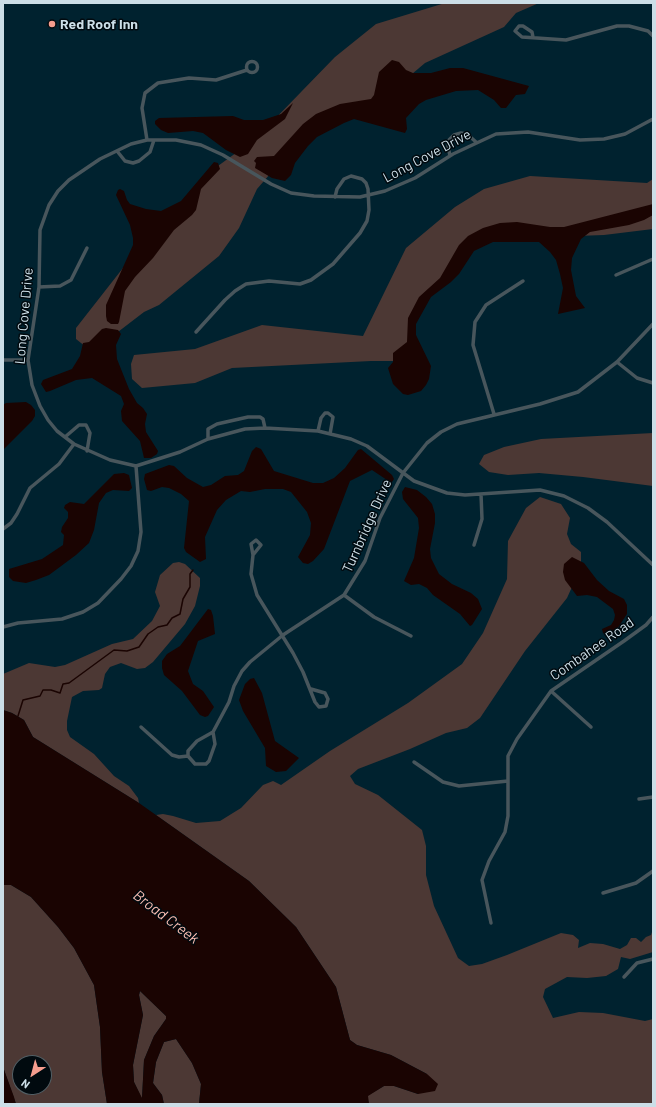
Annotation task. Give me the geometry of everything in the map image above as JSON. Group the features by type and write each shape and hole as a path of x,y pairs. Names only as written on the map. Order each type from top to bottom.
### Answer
{"street":[{"path":"533,37 532,32 523,26 519,26 515,31 522,37 566,40 616,26 637,27 648,31 653,36"},
{"path":"147,140 142,108 145,93 158,83 188,78 216,80 247,70"},
{"name":"Long Cove Drive","path":"136,466 110,460 87,451 74,444 48,420 40,406 32,385 28,360 39,287 40,230 49,205 58,191 69,180 100,159 131,144 147,140 176,140 201,145 223,155 271,184 291,193 335,197 368,196 385,191 415,178 450,156 476,142 496,134 528,132 580,140 604,139 625,134 653,119"},
{"path":"450,156 448,146 449,140 454,135 461,133 467,134 476,142"},
{"path":"117,151 129,163 139,161 150,152 154,140"},
{"path":"196,332 225,300 246,284 269,281 300,284 311,280 323,272 343,253 360,233 368,216 368,196 366,183 362,179 351,176 341,182 335,197"},
{"path":"39,287 60,286 72,280 87,248"},
{"path":"616,275 653,259"},
{"path":"494,414 473,345 475,322 486,305 523,282"},
{"name":"Turnbridge Drive","path":"188,756 196,764 206,764 209,761 215,744 213,732 242,671 260,652 344,595 365,562 380,518 403,473 427,443 442,432 457,424 540,404 578,392 617,362 653,324"},
{"path":"3,360 28,360"},
{"path":"617,362 637,378 653,383"},
{"path":"318,431 321,418 325,413 328,413 333,417 330,434"},
{"path":"208,439 208,429 217,424 248,417 260,417 263,419 265,428"},
{"path":"66,437 79,425 86,425 90,433 87,451"},
{"path":"3,627 18,623 62,619 83,612 98,603 131,566 138,550 141,532 136,466 180,452 208,439 245,429 265,428 318,431 330,434 367,446 414,481 447,493 481,494 540,490 564,496 588,508 607,522 653,565"},
{"path":"3,529 11,523 17,514 30,488 59,464 74,444"},
{"path":"474,545 482,519 481,494"},
{"path":"253,555 250,574 257,596 283,635 317,705 323,707 326,706 328,699 325,693 311,690"},
{"path":"344,595 374,617 412,636"},
{"name":"Combahee Road","path":"491,923 482,880 489,861 505,832 508,816 508,756 517,739 551,691 624,641 646,625 653,617"},
{"path":"551,691 592,727"},
{"path":"141,727 172,755 179,757 188,756 188,751 192,745 213,732"},
{"path":"414,762 443,782 459,786 508,781"},
{"path":"638,799 653,797"},
{"path":"603,893 636,883 653,871"},
{"path":"624,977 637,963 653,959"}],"shaded area":[{"path":"445,3 539,3 516,13 504,27 425,63 399,85 352,110 289,152 257,189 239,228 219,256 159,305 144,312 114,335 86,347 76,339 76,328 148,236 211,171 240,150 268,126 335,57 376,24"},
{"path":"530,176 647,183 653,179 653,229 604,235 475,242 416,312 403,361 371,361 232,368 195,383 142,388 132,379 131,364 134,355 195,349 262,325 363,336 406,248 455,207 484,189"},
{"path":"653,433 653,486 539,473 508,475 489,472 479,464 484,455 504,447 541,439"},
{"path":"540,497 561,504 570,518 567,534 571,544 581,552 581,567 567,598 525,651 480,718 467,728 446,733 358,769 350,776 355,784 378,795 422,830 426,846 426,875 434,906 458,958 469,966 482,964 561,933 573,935 579,940 578,948 590,943 603,944 620,949 627,945 631,938 636,938 641,942 646,937 651,935 653,929 653,952 630,959 621,957 618,969 606,976 587,978 567,977 545,989 543,997 553,1018 579,1012 603,1013 645,1021 653,1019 653,1104 369,1104 367,1096 384,1086 394,1086 418,1094 427,1074 391,1055 357,1045 350,1040 336,987 296,927 249,881 156,815 163,814 173,816 196,823 220,821 241,808 263,785 273,781 281,785 330,751 408,703 462,664 483,633 507,579 508,541 526,508"},
{"path":"179,562 185,564 200,578 200,586 195,606 185,624 153,662 145,668 137,669 121,663 110,667 105,674 102,688 99,690 83,691 72,697 67,721 67,730 70,737 94,754 114,776 129,786 138,798 139,803 33,737 24,720 3,710 3,674 29,663 55,667 65,665 112,644 133,639 152,621 160,606 155,592 160,575 173,563"},
{"path":"3,885 11,885 31,897 58,927 74,948 94,985 100,1027 102,1072 107,1104 16,1104 13,1095 52,1095 52,1055 12,1055 12,1093 3,1067"},
{"path":"140,991 166,1016 166,1019 154,1036 144,1060 142,1099 134,1082 133,1065 143,1015 139,995"},
{"path":"176,1039 192,1063 201,1084 199,1104 164,1104 162,1095 153,1083 156,1062 164,1042"}],"water":[{"path":"392,60 399,62 406,70 413,73 431,73 450,68 463,68 529,86 525,94 516,95 506,108 501,108 494,100 478,90 456,91 426,100 419,104 406,118 407,129 405,133 354,119 317,137 295,163 291,175 285,181 272,178 255,168 256,163 254,161 257,157 274,156 303,124 316,114 340,104 371,99 374,95 379,72"},
{"path":"293,103 285,119 257,140 248,154 240,157 226,150 203,133 193,131 168,133 161,130 155,124 155,121 159,118 233,116 244,120 263,120 281,114"},
{"path":"214,162 218,163 220,169 201,189 196,210 174,230 153,258 135,277 125,291 118,324 111,324 107,321 106,305 133,245 130,225 116,195 118,190 120,189 124,191 130,204 146,209 161,211 181,201"},
{"path":"653,204 653,215 644,220 629,225 590,232 581,239 572,258 571,270 576,296 585,308 558,314 563,288 560,274 556,260 539,242 493,242 474,251 459,274 431,297 416,324 416,335 431,366 429,379 426,385 421,391 408,395 403,394 393,384 388,368 393,362 393,353 407,342 408,318 419,297 440,278 459,245 468,236 483,228 500,223 517,222 550,227 564,227"},
{"path":"106,328 118,330 121,334 116,345 117,359 129,389 137,403 147,414 145,424 146,432 158,451 157,454 151,458 144,458 140,441 122,421 121,411 124,404 121,396 92,378 76,380 46,392 41,384 43,380 72,369 80,356 83,343 89,342 102,329"},
{"path":"26,402 35,410 35,416 32,421 3,450 3,405 6,403"},
{"path":"256,447 261,449 274,471 313,483 323,483 334,478 345,468 358,450 361,449 392,475 394,479 390,482 372,470 350,481 324,549 313,561 308,564 303,563 298,557 310,535 311,523 307,512 291,492 283,489 265,489 250,492 241,491 226,500 217,510 205,537 206,559 200,562 186,552 184,548 189,501 181,494 169,488 162,487 151,491 147,490 144,479 145,474 169,465 174,466 187,478 203,487 211,485 225,476 238,475 244,471 252,451"},
{"path":"124,473 129,475 132,488 129,491 113,490 106,493 99,503 94,530 89,543 76,555 49,575 36,580 26,583 13,581 9,577 9,569 42,559 63,545 64,535 61,532 62,527 68,518 68,512 64,508 65,505 70,502 84,504 114,474"},
{"path":"405,487 417,490 432,504 435,514 435,523 430,549 431,558 439,574 452,584 471,593 478,599 482,609 470,626 460,614 433,595 427,588 419,584 411,585 404,581 414,558 419,528 418,518 403,499 402,492"},
{"path":"572,557 584,563 597,580 609,591 624,599 627,605 627,614 613,635 609,636 603,633 602,629 611,625 614,620 615,615 613,609 597,597 587,595 577,596 565,580 563,572 564,564"},
{"path":"208,609 211,610 213,616 215,634 198,641 188,671 193,684 203,691 214,707 208,716 205,717 200,715 182,691 164,675 162,661 167,654 180,646"},
{"path":"254,678 262,693 275,741 299,758 286,771 276,772 266,766 265,748 243,711 239,700 245,684 250,679"},
{"name":"Broad Creek","path":"3,710 24,720 33,737 139,803 249,881 296,927 336,987 350,1040 357,1045 391,1055 427,1074 438,1084 435,1091 418,1094 394,1086 384,1086 368,1096 369,1104 199,1104 201,1084 192,1063 176,1039 164,1042 156,1062 153,1083 162,1095 164,1104 107,1104 102,1072 100,1027 94,985 74,948 58,927 31,897 11,885 3,885","holes":["140,991 166,1016 166,1019 154,1036 144,1060 142,1098 134,1082 133,1065 143,1015 139,995"]},
{"path":"3,1067 16,1104 3,1104"}],"waterway":[{"path":"18,716 23,700 40,696 43,690 51,690 60,693 63,684 69,683 114,650 127,651 139,647 148,634 158,627 167,625 172,618 180,614 183,599 190,587 190,574 193,570"}],"place":[{"name":"Red Roof Inn","path":"52,24"}]}
